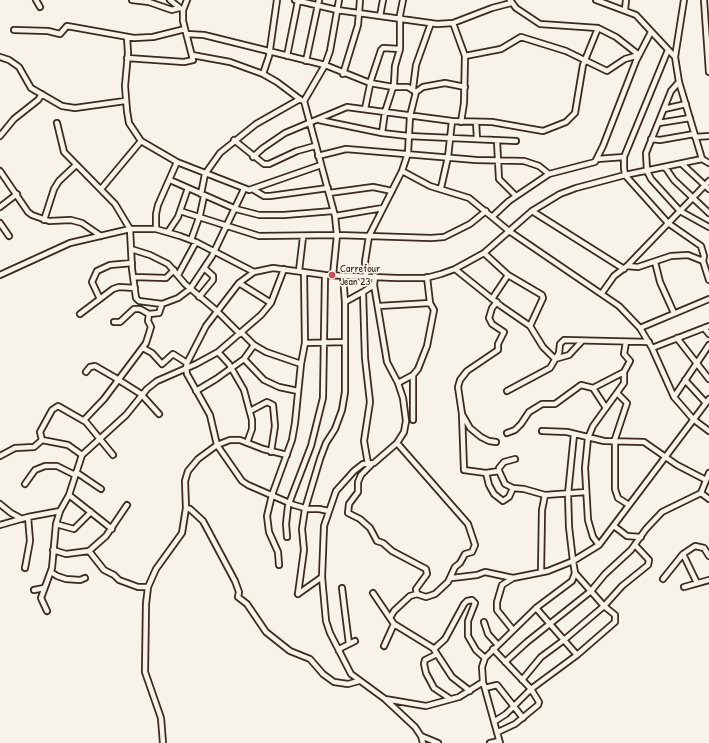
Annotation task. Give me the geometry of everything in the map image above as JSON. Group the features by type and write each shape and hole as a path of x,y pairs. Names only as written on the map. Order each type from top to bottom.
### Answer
{"street":[{"path":"36,0 40,7"},
{"path":"132,0 149,2 172,10 181,9 187,0"},
{"path":"127,58 184,62 193,60 181,9 170,0"},
{"path":"263,74 270,52 277,0"},
{"path":"287,56 296,0 318,3 337,10 431,23 453,23 510,2 540,24 598,28 616,37 639,56"},
{"path":"178,275 193,241 203,195 205,174 220,153 234,140 256,124 302,100 325,65 330,51 339,0"},
{"path":"344,74 357,31 360,0"},
{"path":"380,16 382,0"},
{"path":"382,133 384,112 393,87 395,66 400,49 400,19 403,0"},
{"path":"596,0 636,15 676,57"},
{"path":"625,10 626,0"},
{"path":"186,365 196,342 217,311 239,283 254,272 273,268 343,276 397,278 427,277 455,269 484,253 532,211 560,194 581,186 626,175 707,160 695,135 679,82 676,57 684,0"},
{"path":"704,0 709,72"},
{"path":"306,61 318,3"},
{"path":"366,276 365,262 369,236 402,171 408,153 408,136 416,65 431,23"},
{"path":"453,23 466,56 465,87 461,122"},
{"path":"14,30 48,31 60,34 67,26 127,38 153,37 186,32 204,35 325,65 344,74 370,83 414,90 445,83 465,87"},
{"path":"253,157 273,140 346,107 461,122 506,124 543,131 566,122 575,113 580,74 598,28"},
{"path":"493,216 516,196 549,174 595,162 639,56 651,32"},
{"path":"466,56 501,49 521,37 566,51 607,71 625,59 639,56"},
{"path":"127,38 125,77 126,101 129,123 141,141 178,162 244,189 254,190 264,196 373,187 392,191"},
{"path":"365,109 370,83 382,48 400,49"},
{"path":"668,50 624,157 626,175 668,223 701,246 704,256 703,262 709,280"},
{"path":"192,55 230,62 263,74 302,100 335,216 337,235 333,275"},
{"path":"0,57 9,60 19,67 25,75 27,84 67,108 111,104 126,101"},
{"path":"679,82 672,91 651,139 646,153 647,171 656,185 680,211 709,227"},
{"path":"0,136 14,119 38,100 42,94"},
{"path":"664,109 686,104"},
{"path":"659,123 690,118"},
{"path":"319,120 382,133 408,136 497,141 516,140"},
{"path":"441,188 448,157 452,121"},
{"path":"476,122 477,139"},
{"path":"57,123 64,152 101,188 115,204 130,229 136,298 139,301 162,304 178,298 190,289 214,251 236,209 244,189"},
{"path":"651,139 695,135 709,136"},
{"path":"234,140 253,157 262,163 269,164 297,151 315,146"},
{"path":"101,188 141,141"},
{"path":"497,141 499,179 516,196"},
{"path":"318,156 346,149 529,162 539,166 549,174"},
{"path":"597,159 624,157"},
{"path":"156,229 156,214 158,205 178,162"},
{"path":"682,164 707,187"},
{"path":"44,220 58,181 76,165"},
{"path":"254,190 321,165"},
{"path":"665,167 674,180 709,213"},
{"path":"0,171 28,212 44,220 70,220 82,223 101,236"},
{"path":"402,171 430,186 465,196 493,216 509,231 602,293 625,311 640,328 649,342 674,397 693,419 708,430"},
{"path":"170,180 236,209 247,212 268,215 333,211"},
{"path":"602,293 614,276 625,267 692,198 707,187 709,181"},
{"path":"168,232 180,211 188,188"},
{"path":"0,207 17,194"},
{"path":"335,216 383,208"},
{"path":"180,211 258,236 303,237 337,235 431,238 444,236 470,224 486,211"},
{"path":"532,211 625,267 638,267 684,254 703,262"},
{"path":"0,223 9,236"},
{"path":"0,275 70,244 130,229 156,229 168,232 193,241 254,272"},
{"path":"279,565 278,552 269,532 267,516 272,495 287,455 295,423 301,364 305,343 301,272 303,237"},
{"path":"131,248 162,261 174,270 190,289 217,311 254,345 274,356 301,364"},
{"path":"484,253 508,275 542,296 543,298 530,326"},
{"path":"655,262 660,282 674,313"},
{"path":"100,299 92,282 97,271 110,265 132,263"},
{"path":"199,297 213,280 213,276 204,268"},
{"path":"47,611 41,598 51,572 56,524 60,511 69,495 82,455 126,415 141,394 157,382 186,365 196,364 218,352 261,315 271,303 284,269"},
{"path":"455,269 492,299 530,326 543,348 556,359"},
{"path":"134,277 166,278 174,270"},
{"path":"287,537 286,519 289,503 311,446 324,398 326,275"},
{"path":"492,299 508,275"},
{"path":"322,577 298,594 304,550 302,529 305,509 320,459 326,443 335,429 342,410 345,384 345,302 343,276"},
{"path":"375,276 374,285 388,362 398,382 403,398 406,421 404,432 397,443 364,470 358,482 358,492 348,507 348,513 360,519 370,528 377,541 383,543 392,551 426,569 427,574 416,589 417,594"},
{"path":"398,382 413,375 418,369 427,346 434,310 430,303 427,277"},
{"path":"239,283 271,303"},
{"path":"345,302 374,285"},
{"path":"80,314 117,287 135,288"},
{"path":"363,292 365,358 370,402 364,441 368,464"},
{"path":"640,328 709,299"},
{"path":"497,302 492,308 489,319 492,324 503,331 504,334 498,344 497,351 467,371 460,380 458,387 462,414 464,470 486,473 499,472"},
{"path":"379,306 430,303"},
{"path":"114,322 120,322 134,308 149,314 159,314 162,304"},
{"path":"84,420 120,380 147,341 151,327 148,321 149,314"},
{"path":"652,348 707,327 709,334"},
{"path":"677,338 709,379"},
{"path":"507,391 550,368 556,359 562,341 649,342"},
{"path":"556,359 569,354 582,341"},
{"path":"305,343 345,342"},
{"path":"599,545 590,528 586,492 588,438 591,429 624,383 624,372 630,361 624,350 626,342"},
{"path":"196,391 244,359 254,345"},
{"path":"674,397 709,345"},
{"path":"142,348 152,353 162,364 173,354 186,365 196,391 210,415 217,444 242,481 305,509 329,511"},
{"path":"218,352 232,368 242,383 250,411 252,429 247,443"},
{"path":"244,359 264,380 284,389 298,391"},
{"path":"86,372 90,367 95,366 120,380 141,394 159,414"},
{"path":"507,433 515,430 529,412 542,404 560,402 581,385 593,388 624,372"},
{"path":"413,375 413,420"},
{"path":"513,630 504,620 497,606 502,585 513,578 541,572 573,561 599,545 667,457 707,401 685,380"},
{"path":"593,388 606,408"},
{"path":"617,393 627,403 615,441 616,494 618,498 629,505"},
{"path":"250,411 267,402 273,405 275,426 271,452"},
{"path":"42,440 40,432 48,416 55,407 58,406 84,420 113,455"},
{"path":"462,414 470,428 476,434 490,441 496,442"},
{"path":"542,431 558,431 588,438 615,441 644,442 706,480"},
{"path":"490,743 500,742 483,682 482,667 485,658 497,644 536,608 572,581 575,573 569,527 568,494 574,434"},
{"path":"163,743 161,718 145,672 146,604 148,587 156,569 182,533 186,508 185,481 188,471 198,459 217,444 235,439 271,452 287,455"},
{"path":"42,440 68,446 82,455"},
{"path":"0,456 15,448 34,447 42,440"},
{"path":"397,443 458,511 470,530 474,549 465,554 460,563 455,567 452,578"},
{"path":"515,459 504,462 499,468 499,472 505,484 513,488 524,489 545,496 586,492"},
{"path":"374,463 363,464 344,480 336,491 324,526 322,577 326,621 351,674 385,699 415,727 421,736 423,743"},
{"path":"25,484 35,470 45,466 57,466 76,474 101,489"},
{"path":"486,473 489,485 494,494 502,501 509,497 513,488"},
{"path":"505,662 527,642 591,591 605,574 635,546 641,536 662,512 701,493 709,473"},
{"path":"701,493 709,499"},
{"path":"69,495 112,529"},
{"path":"541,572 542,518 545,496"},
{"path":"0,504 11,513 22,518"},
{"path":"53,550 66,554 89,550 112,529 127,505"},
{"path":"186,508 190,509 203,521 235,582 239,592 238,597 247,604 260,622 278,642 290,651 310,659 323,674 334,682 348,684 359,681"},
{"path":"0,525 22,518 60,511"},
{"path":"56,524 74,530 91,512"},
{"path":"24,568 30,541 28,517"},
{"path":"614,526 627,536 641,536"},
{"path":"522,680 541,657 564,640 604,606 622,586 650,562 635,546"},
{"path":"663,579 683,554 695,546 704,548 709,556"},
{"path":"89,550 104,570 114,575 119,580 138,586 148,587"},
{"path":"683,554 698,584"},
{"path":"51,572 66,579 80,580 85,578"},
{"path":"390,618 394,611 410,596 417,594 421,597 431,596 452,578 477,575 485,572 513,578"},
{"path":"495,721 503,717 531,689 577,655 615,622 615,615 604,606 575,573"},
{"path":"684,587 709,580"},
{"path":"34,590 44,588"},
{"path":"342,588 349,644"},
{"path":"373,593 394,624 434,650 452,677 470,691"},
{"path":"434,650 445,639 464,604 467,601 472,600 475,603 468,621 468,636 476,650 485,658"},
{"path":"536,608 577,655"},
{"path":"484,622 488,634 497,644"},
{"path":"384,646 394,624"},
{"path":"339,651 355,641"},
{"path":"493,649 531,689 539,702 523,718 508,729 498,732"},
{"path":"437,654 425,660 424,664 426,673 434,688 449,698"},
{"path":"385,699 426,706 449,698 459,697 483,682"},
{"path":"485,688 497,685 523,718"},
{"path":"421,736 438,743"}],"place":[{"name":"Carrefour Jean 23","path":"332,275"}]}
